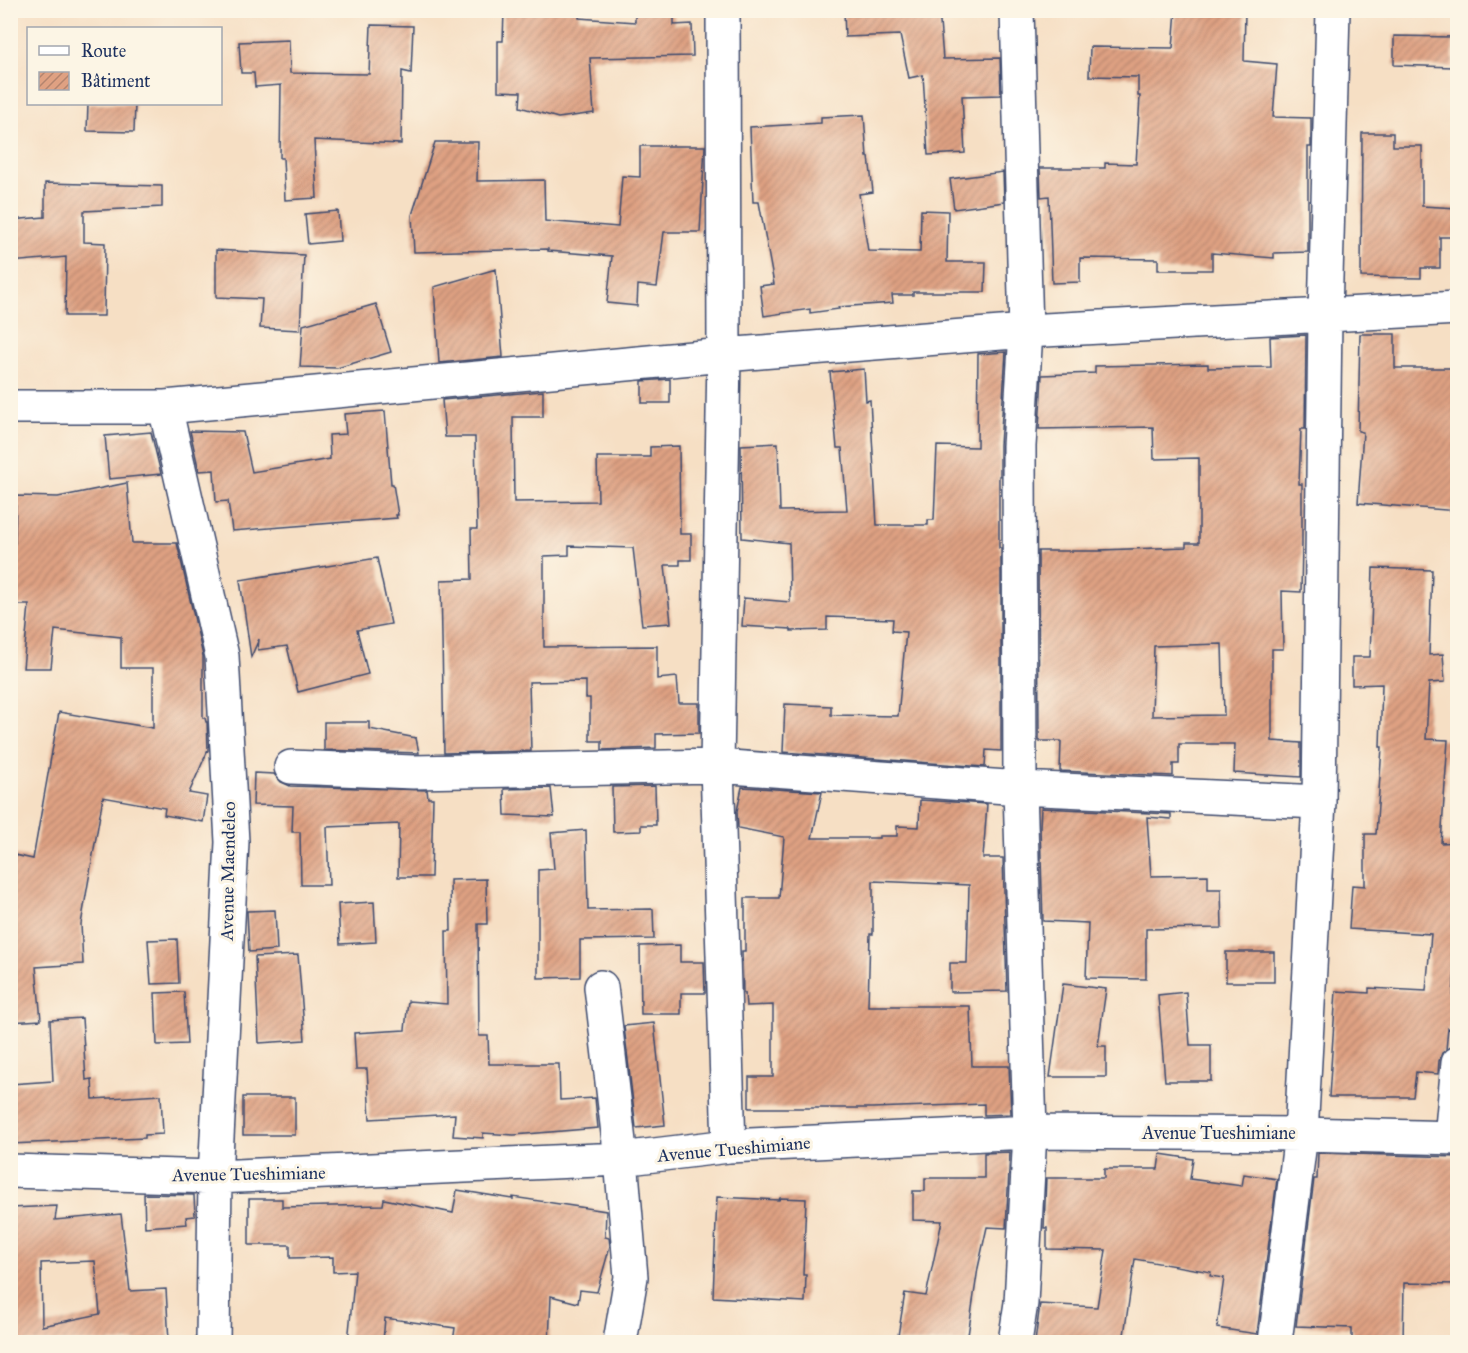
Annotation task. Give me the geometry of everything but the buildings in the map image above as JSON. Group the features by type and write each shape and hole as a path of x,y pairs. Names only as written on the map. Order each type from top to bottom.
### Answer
{"street":[{"path":"723,10 724,355 717,766 729,1146"},
{"path":"1015,1342 1021,1303 1030,1132 1020,788 1019,446 1026,331 1017,10"},
{"path":"1275,1342 1300,1134 1319,802 1325,316 1333,10"},
{"path":"10,407 165,407 724,355 1026,331 1458,308"},
{"name":"Avenue Maendeleo","path":"165,407 222,656 232,842 215,1177 213,1342"},
{"path":"291,767 413,772 717,766 1020,788 1319,802"},
{"path":"601,987 632,1277 620,1342"},
{"path":"1454,1138 1458,1063"},
{"name":"Avenue Tueshimiane","path":"10,1172 215,1177 621,1159 729,1146 1030,1132 1300,1134 1454,1138"}]}
